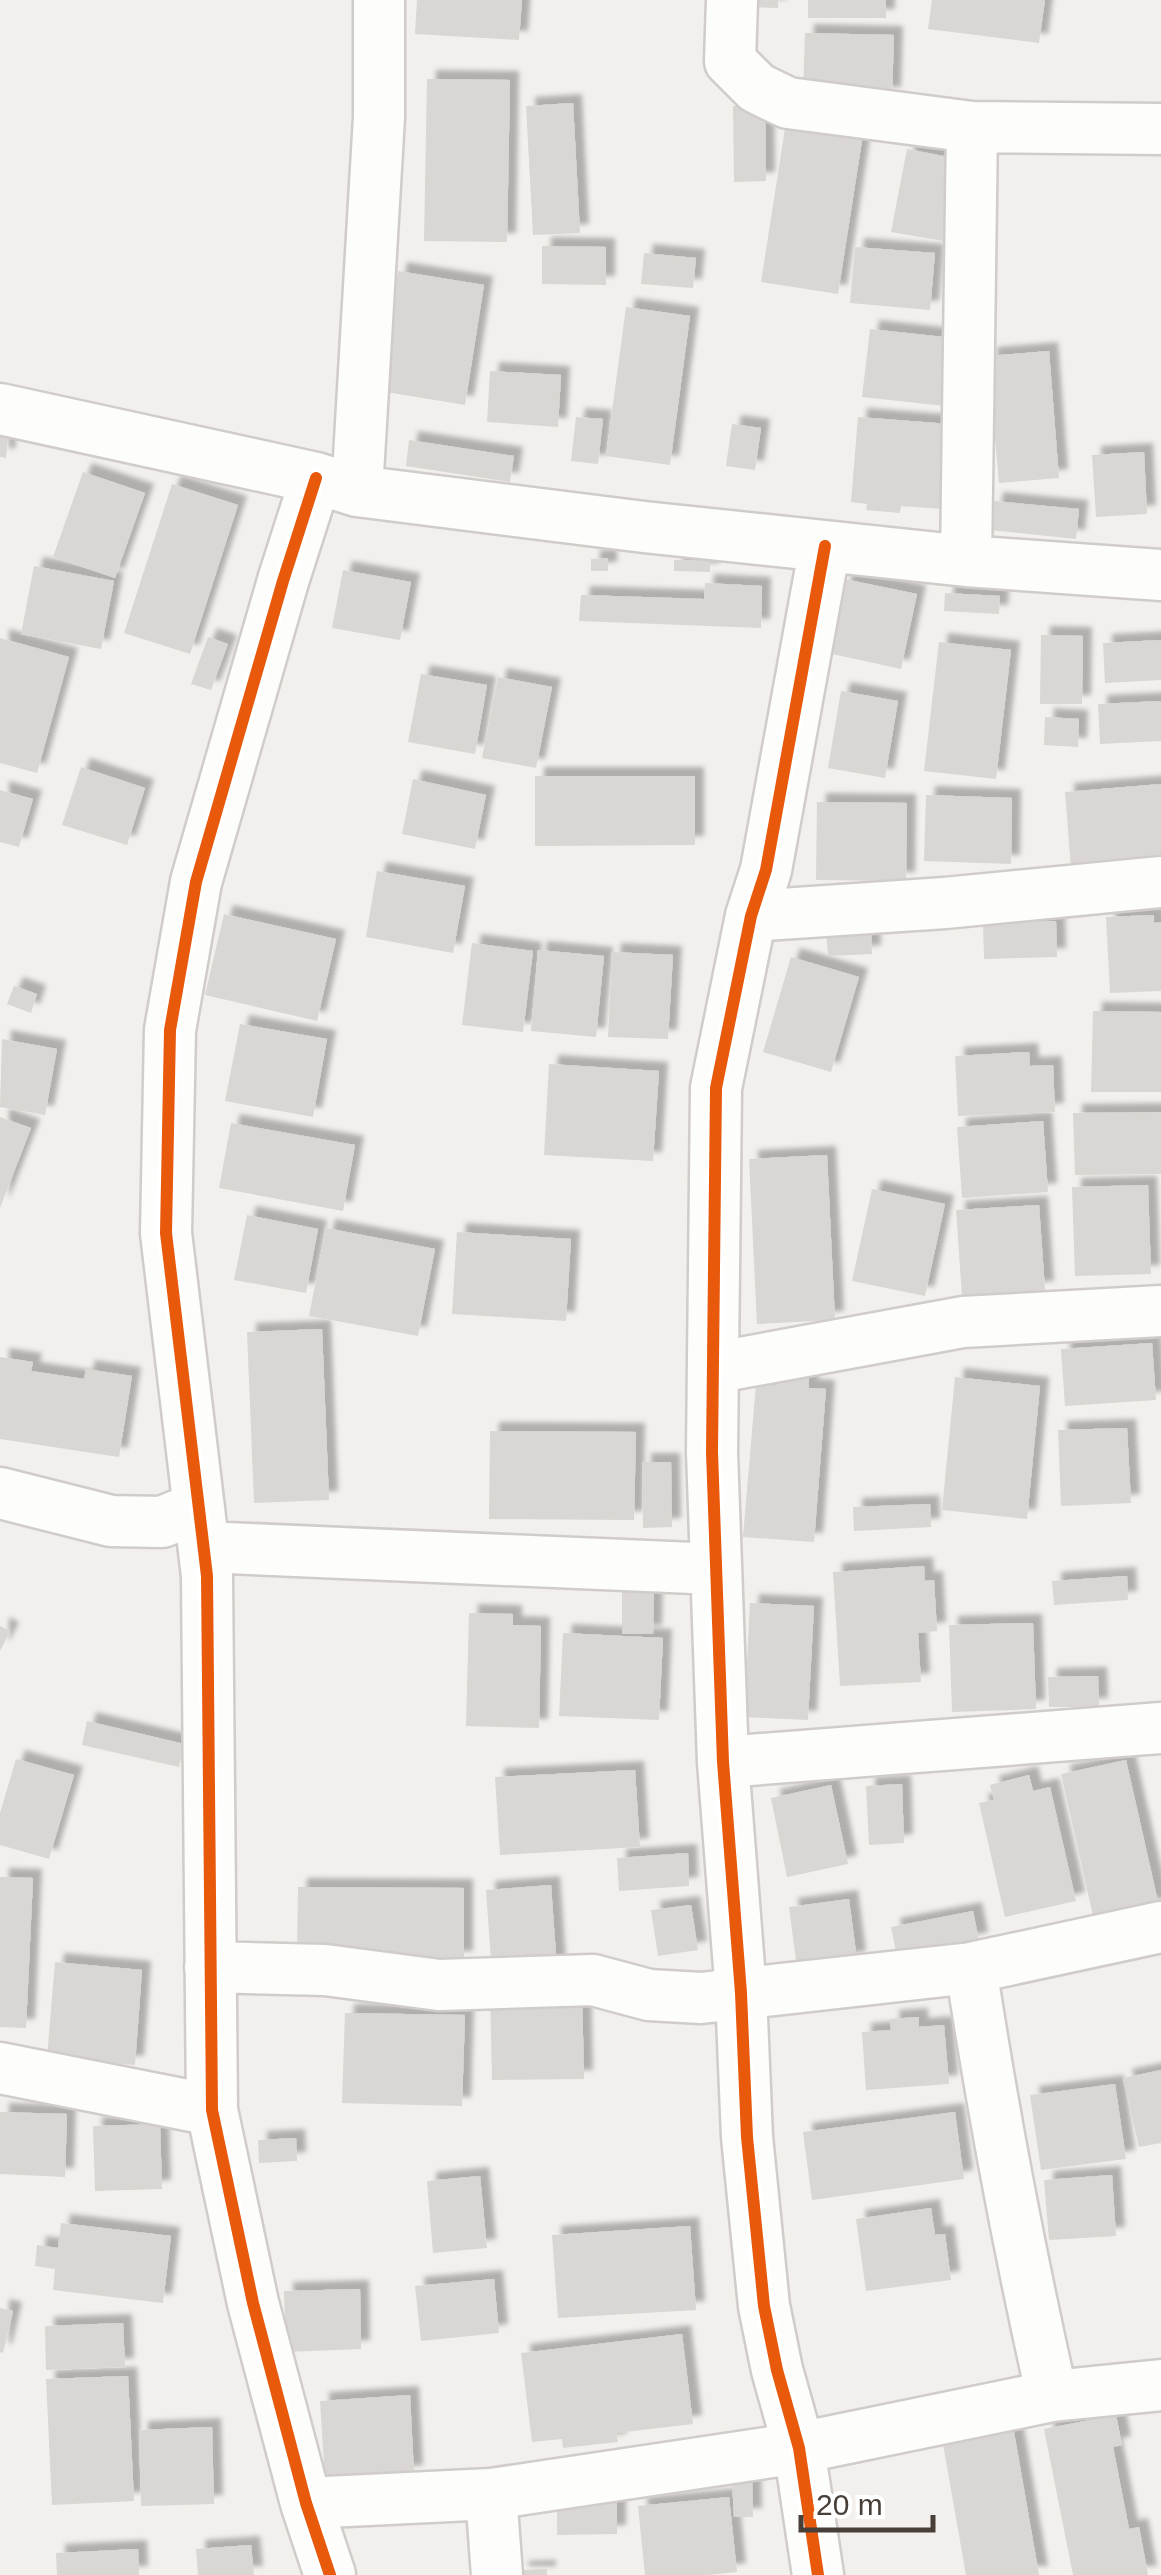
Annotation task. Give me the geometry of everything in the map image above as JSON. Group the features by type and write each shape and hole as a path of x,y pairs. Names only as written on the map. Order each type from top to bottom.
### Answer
{"street":[{"path":"330,2575 306,2503 253,2303 212,2110 207,1576 166,1233 170,1030 196,882 283,581 337,485 380,117 379,0"},
{"path":"732,0 730,62 757,88 788,103 972,128 1161,129"},
{"path":"966,561 972,128"},
{"path":"0,409 337,485 644,527 966,561 1161,575"},
{"path":"818,2575 799,2448 764,2306 747,2137 741,1993 722,1762 712,1452 716,1088 751,916 766,870 824,546"},
{"path":"751,916 945,903 1161,882"},
{"path":"713,1368 963,1322 1161,1311"},
{"path":"0,1492 111,1521 162,1522 716,1569"},
{"path":"722,1762 1161,1728"},
{"path":"210,1967 325,1970 439,1985 592,1980 649,1995 701,1998 971,1968 1161,1927"},
{"path":"971,1968 995,2121 1052,2396"},
{"path":"0,2068 212,2110"},
{"path":"306,2503 491,2494 799,2448 1052,2396 1161,2385"},
{"path":"491,2494 498,2575"}],"building":[{"path":"417,0 522,0 519,40 415,34"},
{"path":"745,0 778,0 778,8 744,7"},
{"path":"808,0 886,0 886,18 808,18"},
{"path":"932,0 1045,0 1039,43 928,29"},
{"path":"805,33 894,35 892,96 803,94"},
{"path":"427,79 510,80 507,242 424,241"},
{"path":"573,103 580,233 533,235 526,106"},
{"path":"733,106 765,106 766,181 734,182"},
{"path":"786,122 863,134 838,294 761,282"},
{"path":"907,149 959,159 943,241 891,232"},
{"path":"542,246 606,247 606,285 542,284"},
{"path":"855,247 935,253 930,310 850,303"},
{"path":"644,253 696,258 693,288 641,284"},
{"path":"398,271 484,285 465,405 380,391"},
{"path":"626,307 690,316 670,465 606,456"},
{"path":"870,329 953,338 945,406 862,397"},
{"path":"1049,351 1059,478 999,483 988,356"},
{"path":"490,371 561,375 558,427 487,422"},
{"path":"576,417 603,419 598,464 571,461"},
{"path":"858,417 949,424 943,509 901,506 900,513 866,510 867,504 851,502"},
{"path":"732,424 761,428 755,470 726,466"},
{"path":"0,426 9,427 6,458 0,457"},
{"path":"409,440 514,456 510,482 406,466"},
{"path":"1144,452 1147,514 1096,517 1092,455"},
{"path":"83,472 145,493 115,578 53,557"},
{"path":"172,484 238,505 190,654 124,633"},
{"path":"994,501 1079,509 1076,539 990,530"},
{"path":"608,558 608,571 591,571 591,559"},
{"path":"674,560 710,561 710,572 674,571"},
{"path":"34,566 114,581 101,649 21,634"},
{"path":"343,570 411,582 400,640 332,628"},
{"path":"844,579 917,594 901,669 828,653"},
{"path":"705,583 762,586 761,628 579,621 581,595 704,599"},
{"path":"945,593 1000,596 999,614 944,611"},
{"path":"1041,635 1083,636 1082,704 1040,704"},
{"path":"208,637 228,644 211,690 191,684"},
{"path":"0,638 69,657 37,773 0,763"},
{"path":"1161,640 1161,680 1105,683 1103,643"},
{"path":"939,642 1011,650 996,779 924,771"},
{"path":"421,674 487,685 475,754 408,742"},
{"path":"498,677 552,687 536,768 482,758"},
{"path":"841,691 898,701 885,778 828,768"},
{"path":"1161,701 1161,741 1100,744 1098,704"},
{"path":"1045,717 1079,719 1078,747 1044,745"},
{"path":"81,767 145,788 127,845 62,825"},
{"path":"535,776 695,776 695,845 535,846"},
{"path":"413,779 486,795 475,849 402,834"},
{"path":"1161,784 1161,874 1072,881 1065,792"},
{"path":"0,790 33,799 19,847 0,842"},
{"path":"926,795 1012,798 1011,864 924,861"},
{"path":"817,802 907,803 906,881 816,880"},
{"path":"377,871 465,886 453,953 366,937"},
{"path":"224,914 336,939 317,1021 205,995"},
{"path":"1154,915 1154,923 1161,922 1161,991 1110,993 1106,917"},
{"path":"1056,921 1057,957 984,959 983,922"},
{"path":"871,929 872,954 828,956 826,931"},
{"path":"472,943 533,951 523,1032 462,1025"},
{"path":"538,950 604,956 596,1037 531,1031"},
{"path":"612,952 673,955 668,1039 608,1037"},
{"path":"791,957 859,977 831,1072 763,1052"},
{"path":"14,986 37,994 31,1013 7,1004"},
{"path":"1093,1011 1161,1012 1161,1092 1091,1092"},
{"path":"240,1024 327,1039 313,1117 225,1101"},
{"path":"2,1039 57,1049 45,1115 0,1107"},
{"path":"1029,1052 1030,1066 1053,1065 1055,1112 958,1116 955,1056"},
{"path":"549,1064 659,1071 653,1161 544,1155"},
{"path":"1161,1112 1161,1174 1075,1175 1073,1113"},
{"path":"0,1117 31,1128 0,1208"},
{"path":"1043,1121 1048,1192 962,1198 957,1127"},
{"path":"231,1123 355,1145 343,1211 219,1188"},
{"path":"827,1155 835,1320 757,1324 749,1159"},
{"path":"1148,1185 1151,1274 1075,1276 1072,1187"},
{"path":"872,1189 945,1204 925,1296 852,1281"},
{"path":"1039,1205 1045,1290 962,1296 956,1210"},
{"path":"247,1215 318,1229 306,1293 234,1280"},
{"path":"326,1228 435,1249 418,1336 309,1316"},
{"path":"457,1232 571,1239 566,1321 452,1314"},
{"path":"322,1329 329,1500 254,1503 247,1332"},
{"path":"1152,1343 1156,1400 1065,1406 1061,1349"},
{"path":"0,1357 33,1362 31,1371 84,1379 86,1369 132,1376 119,1457 0,1439"},
{"path":"776,1375 809,1378 809,1388 826,1389 814,1542 743,1537 756,1384 775,1385"},
{"path":"955,1377 1040,1386 1027,1519 942,1510"},
{"path":"1127,1428 1131,1503 1061,1506 1058,1430"},
{"path":"490,1431 636,1432 634,1520 489,1519"},
{"path":"642,1462 671,1462 672,1527 643,1528"},
{"path":"930,1504 931,1527 854,1531 853,1507"},
{"path":"924,1566 925,1581 934,1580 937,1631 918,1633 921,1682 840,1686 833,1572"},
{"path":"1127,1576 1128,1600 1054,1605 1052,1581"},
{"path":"622,1586 654,1587 653,1634 622,1634"},
{"path":"750,1603 814,1606 808,1720 744,1717"},
{"path":"469,1613 513,1614 513,1625 541,1626 539,1728 466,1726"},
{"path":"1033,1623 1036,1709 952,1712 949,1625"},
{"path":"0,1626 10,1631 0,1651"},
{"path":"563,1633 663,1638 659,1720 559,1716"},
{"path":"1098,1676 1099,1707 1049,1707 1048,1677"},
{"path":"87,1721 184,1744 179,1767 82,1745"},
{"path":"16,1759 74,1775 49,1859 0,1845 0,1813"},
{"path":"1126,1760 1159,1906 1094,1920 1061,1774"},
{"path":"635,1770 640,1847 500,1855 495,1777"},
{"path":"1029,1775 1033,1791 1050,1787 1076,1901 1005,1917 979,1803 994,1800 990,1785"},
{"path":"902,1784 904,1843 869,1845 866,1786"},
{"path":"831,1785 848,1864 787,1877 771,1798"},
{"path":"688,1853 689,1886 619,1891 617,1858"},
{"path":"0,1877 33,1878 26,2028 0,2027"},
{"path":"551,1885 557,1969 492,1974 486,1890"},
{"path":"298,1887 464,1888 464,1960 297,1959"},
{"path":"849,1899 857,1960 797,1968 789,1907"},
{"path":"691,1905 698,1950 658,1956 651,1910"},
{"path":"973,1911 979,1941 897,1957 891,1927"},
{"path":"55,1962 142,1970 135,2065 47,2058"},
{"path":"582,1991 584,2079 492,2080 490,1992"},
{"path":"345,2013 465,2015 462,2106 342,2103"},
{"path":"919,2017 919,2027 944,2025 949,2084 866,2090 862,2032 891,2030 890,2019"},
{"path":"1161,2070 1161,2143 1139,2147 1123,2078"},
{"path":"1115,2084 1126,2159 1041,2170 1030,2095"},
{"path":"0,2112 67,2114 65,2177 0,2174"},
{"path":"955,2112 964,2179 812,2200 803,2132"},
{"path":"160,2124 162,2189 95,2191 93,2126"},
{"path":"296,2138 297,2161 259,2163 258,2140"},
{"path":"1112,2175 1116,2236 1049,2240 1044,2180"},
{"path":"480,2176 487,2248 433,2253 427,2181"},
{"path":"931,2208 935,2235 945,2234 951,2280 866,2291 856,2219"},
{"path":"61,2223 171,2236 163,2303 53,2290 55,2269 35,2266 37,2245 58,2248"},
{"path":"690,2226 696,2310 558,2318 552,2235"},
{"path":"494,2279 499,2333 421,2341 415,2286"},
{"path":"360,2289 361,2349 286,2352 284,2291"},
{"path":"0,2308 13,2311 3,2353 0,2352"},
{"path":"123,2323 125,2367 46,2370 45,2326"},
{"path":"682,2334 693,2424 616,2433 618,2442 563,2448 562,2439 532,2442 521,2353"},
{"path":"128,2376 134,2501 52,2505 46,2379"},
{"path":"410,2395 414,2474 325,2480 320,2401"},
{"path":"1116,2415 1122,2445 1113,2447 1129,2529 1139,2527 1148,2575 1073,2575 1044,2429"},
{"path":"212,2427 214,2504 141,2506 139,2430"},
{"path":"1014,2432 1039,2575 966,2575 943,2444"},
{"path":"752,2479 753,2517 734,2517 732,2481"},
{"path":"729,2497 737,2572 645,2575 638,2506"},
{"path":"617,2500 617,2534 557,2535 557,2502"},
{"path":"251,2545 254,2575 198,2575 196,2549"},
{"path":"138,2549 139,2575 57,2575 56,2553"},
{"path":"547,2569 547,2575 520,2575 519,2570"}],"cycle path":[{"path":"316,478 196,882 170,1030 166,1233 207,1576 212,2110 253,2303 306,2503 330,2575"},
{"path":"818,2575 799,2448 764,2306 747,2137 741,1993 723,1762 712,1452 716,1088 751,916 766,870 825,546"}]}
